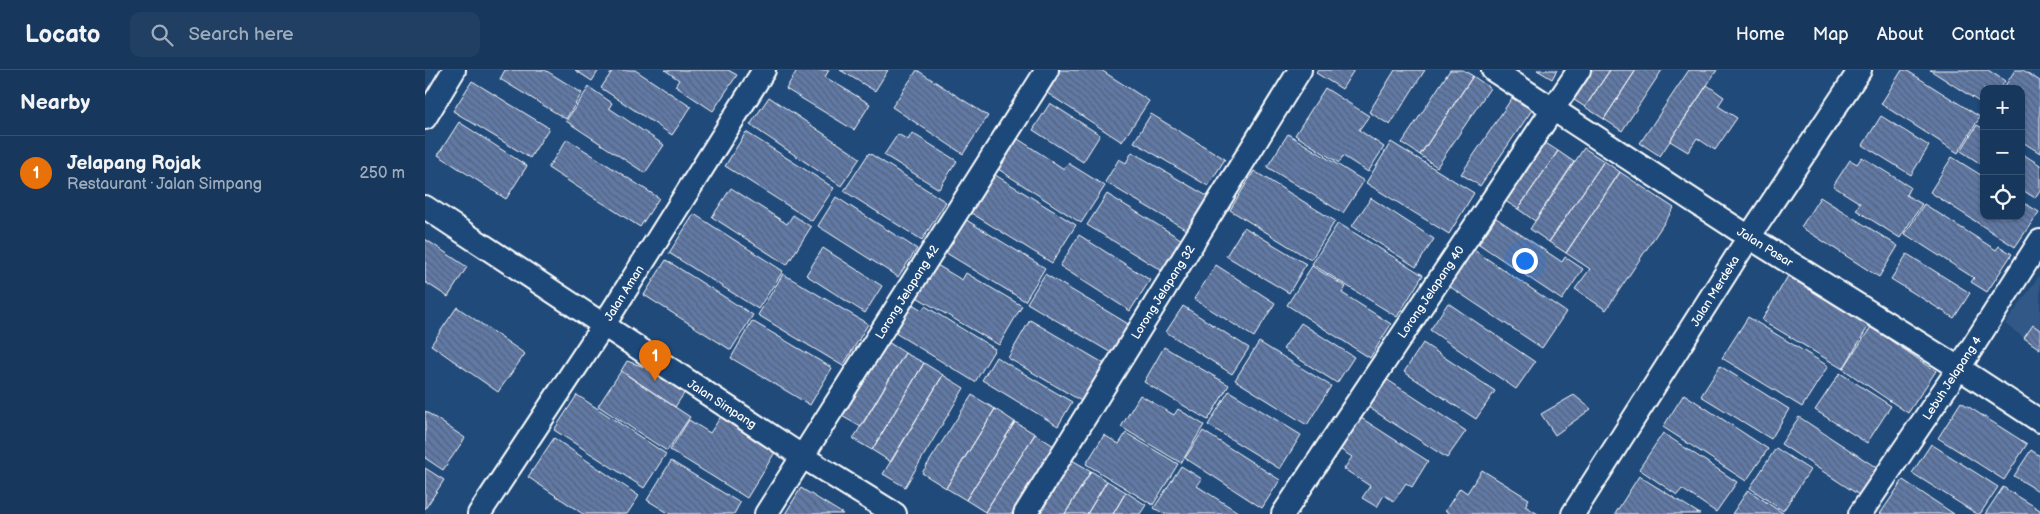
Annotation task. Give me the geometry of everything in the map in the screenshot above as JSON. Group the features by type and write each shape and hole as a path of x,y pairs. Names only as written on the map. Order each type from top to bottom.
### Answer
{"street":[{"path":"425,118 454,70"},
{"name":"Jalan Aman","path":"479,514 603,326 764,70"},
{"name":"Lorong Jelapang 42","path":"766,514 1047,70"},
{"name":"Lorong Jelapang 32","path":"1025,514 1300,70"},
{"name":"Jalan Pasar","path":"1493,70 1749,237 1959,368 2040,421"},
{"name":"Lorong Jelapang 40","path":"1283,514 1579,70"},
{"name":"Jalan Merdeka","path":"1573,514 1749,237 1861,70"},
{"name":"Jalan Simpang","path":"425,207 803,457 895,514"},
{"name":"Lebuh Jelapang 4","path":"1861,514 1959,368 2040,240"}],"shaded area":[{"path":"2040,275 2040,350 2005,324"}],"building":[{"path":"505,70 545,70 582,93 566,119 500,79"},
{"path":"575,70 599,70 592,81"},
{"path":"613,70 635,70 691,107 672,135 601,88"},
{"path":"665,70 728,70 737,75 713,111 675,86 679,80"},
{"path":"797,70 829,70 825,77 870,104 854,130 786,89"},
{"path":"840,70 888,70 875,91"},
{"path":"917,70 988,116 963,154 892,107"},
{"path":"1058,70 1101,70 1149,101 1122,142 1044,91"},
{"path":"1318,70 1354,70 1342,89 1316,73"},
{"path":"1395,70 1425,70 1390,125 1369,112"},
{"path":"1450,70 1463,70 1473,76 1420,155 1402,143"},
{"path":"1537,70 1557,70 1552,79"},
{"path":"1582,70 1610,70 1585,107 1566,95"},
{"path":"1610,70 1636,70 1604,119 1585,107"},
{"path":"1636,70 1662,70 1622,131 1604,119"},
{"path":"1689,70 1717,70 1660,156 1640,143"},
{"path":"1902,70 1906,70 1980,117 1958,153 1881,104"},
{"path":"1930,70 1988,70 2005,81 2002,85 1980,85 1980,102"},
{"path":"2015,70 2023,70 2040,81 2040,153 2025,144 2025,85 2006,85"},
{"path":"1473,76 1490,88 1437,167 1420,155"},
{"path":"472,81 549,128 530,158 453,111"},
{"path":"1707,85 1724,97 1718,106 1737,118 1715,150 1697,138 1688,152 1670,141"},
{"path":"589,87 612,103 609,108 664,145 645,173 566,121"},
{"path":"1325,88 1369,116 1359,130 1384,147 1368,172 1343,156 1339,163 1295,135"},
{"path":"769,97 860,158 841,186 750,125"},
{"path":"1512,98 1532,110 1480,186 1461,174"},
{"path":"1050,103 1100,135 1083,162 1033,130"},
{"path":"1151,114 1225,159 1208,186 1134,142"},
{"path":"1881,116 1929,146 1911,175 1863,145"},
{"path":"459,122 527,166 506,199 438,155"},
{"path":"1977,125 1980,127 1980,163 1961,151"},
{"path":"746,132 834,188 812,221 725,166"},
{"path":"912,133 957,161 939,189 884,155 898,134 908,140"},
{"path":"1288,134 1364,181 1343,213 1267,167"},
{"path":"1015,137 1064,169 1068,163 1105,186 1081,223 995,167"},
{"path":"1538,138 1558,151 1518,209 1499,197"},
{"path":"567,139 659,198 640,227 548,168"},
{"path":"1391,142 1474,193 1449,234 1366,183"},
{"path":"1584,148 1604,161 1549,242 1530,229"},
{"path":"1558,151 1574,162 1535,221 1518,209"},
{"path":"1132,152 1212,199 1192,233 1105,182 1119,159 1126,163"},
{"path":"869,153 946,202 922,240 844,191"},
{"path":"2025,156 2040,165 2040,190 2035,198 2025,192"},
{"path":"1862,157 1910,187 1906,195 1922,204 1900,238 1856,210 1860,203 1833,186 1850,160 1857,164"},
{"path":"1952,157 1980,174 1980,220 2025,220 2025,203 2039,212 2015,247 1930,192"},
{"path":"1604,161 1620,172 1566,253 1549,242"},
{"path":"1254,171 1335,221 1311,260 1230,210"},
{"path":"1620,172 1674,208 1606,310 1575,289 1590,269 1566,253"},
{"path":"992,173 1076,225 1052,263 968,211"},
{"path":"731,188 787,224 793,215 811,227 787,265 712,217"},
{"path":"1107,194 1184,241 1164,272 1087,225"},
{"path":"836,197 917,249 898,277 818,226"},
{"path":"1820,197 1898,246 1879,277 1801,227"},
{"path":"1371,198 1434,239 1416,267 1352,226"},
{"path":"1924,204 1996,250 1999,246 2012,254 1987,292 1971,282 1974,278 1905,234"},
{"path":"694,214 783,271 758,309 669,253"},
{"path":"963,218 1045,268 1025,301 943,251"},
{"path":"1496,218 1562,262 1565,257 1583,269 1562,300 1479,244"},
{"path":"1338,223 1423,275 1397,317 1312,264"},
{"path":"1244,227 1306,264 1289,293 1226,256"},
{"path":"1079,235 1150,280 1130,311 1060,266"},
{"path":"425,239 467,267 448,297 425,282"},
{"path":"1468,246 1566,312 1542,348 1443,282"},
{"path":"823,248 882,286 865,313 806,275"},
{"path":"1907,254 1970,293 1954,318 1891,279"},
{"path":"666,260 753,315 731,350 644,295"},
{"path":"932,262 962,280 966,273 1022,306 999,345 913,295"},
{"path":"1216,265 1275,303 1254,337 1194,299"},
{"path":"1312,266 1346,287 1342,293 1391,324 1370,358 1287,305"},
{"path":"783,274 868,324 843,366 758,315"},
{"path":"1045,274 1130,325 1113,354 1027,303"},
{"path":"1788,276 1869,325 1843,369 1762,320"},
{"path":"909,302 922,310 925,306 995,349 975,382 892,331"},
{"path":"1448,303 1535,362 1516,389 1430,330"},
{"path":"1183,306 1249,348 1232,374 1166,332"},
{"path":"457,307 525,354 498,392 431,345"},
{"path":"1748,317 1828,366 1802,407 1722,358"},
{"path":"1030,320 1105,364 1083,402 1008,358"},
{"path":"752,321 832,368 810,405 731,358"},
{"path":"1301,323 1354,357 1337,383 1283,349"},
{"path":"2033,325 2040,330 2040,349 2024,338"},
{"path":"1871,327 1936,371 1908,413 1843,369"},
{"path":"885,340 905,353 861,427 840,415"},
{"path":"1259,342 1331,386 1307,425 1235,380"},
{"path":"1423,343 1495,391 1476,419 1404,372"},
{"path":"1164,347 1229,385 1208,420 1144,382"},
{"path":"905,353 924,363 872,450 853,439"},
{"path":"996,357 1072,402 1058,426 982,380"},
{"path":"627,361 662,373 687,389 675,407 621,371"},
{"path":"924,363 943,375 891,462 872,450"},
{"path":"1720,366 1789,409 1771,439 1701,396"},
{"path":"621,371 690,417 667,451 598,406"},
{"path":"1840,373 1891,406 1867,443 1815,410"},
{"path":"943,375 964,388 905,487 883,474"},
{"path":"1383,377 1466,431 1447,458 1365,405"},
{"path":"1229,391 1301,435 1280,469 1208,425"},
{"path":"1684,394 1768,449 1746,481 1663,427"},
{"path":"577,395 666,454 644,488 554,430"},
{"path":"972,395 995,409 946,488 922,473"},
{"path":"1140,395 1174,415 1178,409 1204,425 1181,463 1121,427"},
{"path":"1574,395 1591,409 1555,435 1541,414"},
{"path":"1961,402 2027,444 2004,480 1938,438"},
{"path":"995,409 1015,422 966,500 946,488"},
{"path":"425,411 465,438 443,470 425,458"},
{"path":"722,415 777,449 747,498 670,450 689,420 710,433"},
{"path":"1358,416 1428,461 1412,487 1406,483 1394,501 1384,495 1377,507 1362,498 1370,486 1344,469 1352,457 1338,448"},
{"path":"1799,417 1877,468 1859,495 1781,444"},
{"path":"1015,422 1035,434 985,512 966,500"},
{"path":"1203,431 1280,480 1262,508 1185,458"},
{"path":"1126,433 1178,464 1153,505 1086,464 1104,435 1119,444"},
{"path":"1663,433 1737,482 1716,512 1682,489 1677,495 1639,469"},
{"path":"1035,434 1054,446 1012,514 988,514 985,512"},
{"path":"554,438 639,496 627,514 583,514 528,477"},
{"path":"1931,444 1998,487 1980,514 1977,514 1912,473"},
{"path":"1776,448 1810,470 1783,511 1750,488"},
{"path":"2031,450 2040,456 2040,492 2014,476"},
{"path":"1072,460 1091,471 1065,514 1040,514"},
{"path":"671,461 740,503 734,514 670,514 647,500"},
{"path":"1181,466 1202,479 1197,486 1241,514 1164,514 1154,508"},
{"path":"425,468 444,480 425,509"},
{"path":"1482,470 1529,499 1525,506 1538,514 1451,514 1445,511 1460,488 1467,493"},
{"path":"1091,471 1107,481 1087,514 1065,514"},
{"path":"1639,476 1700,514 1615,514"},
{"path":"1903,480 1954,514 1880,514"},
{"path":"1107,481 1126,492 1113,514 1087,514"},
{"path":"2003,487 2040,510 2040,514 1985,514"},
{"path":"801,488 843,514 785,514"},
{"path":"1748,490 1784,514 1732,514"},
{"path":"1126,492 1146,505 1140,514 1113,514"}],"place":[{"name":"Jelapang Rojak","path":"655,381"}]}
